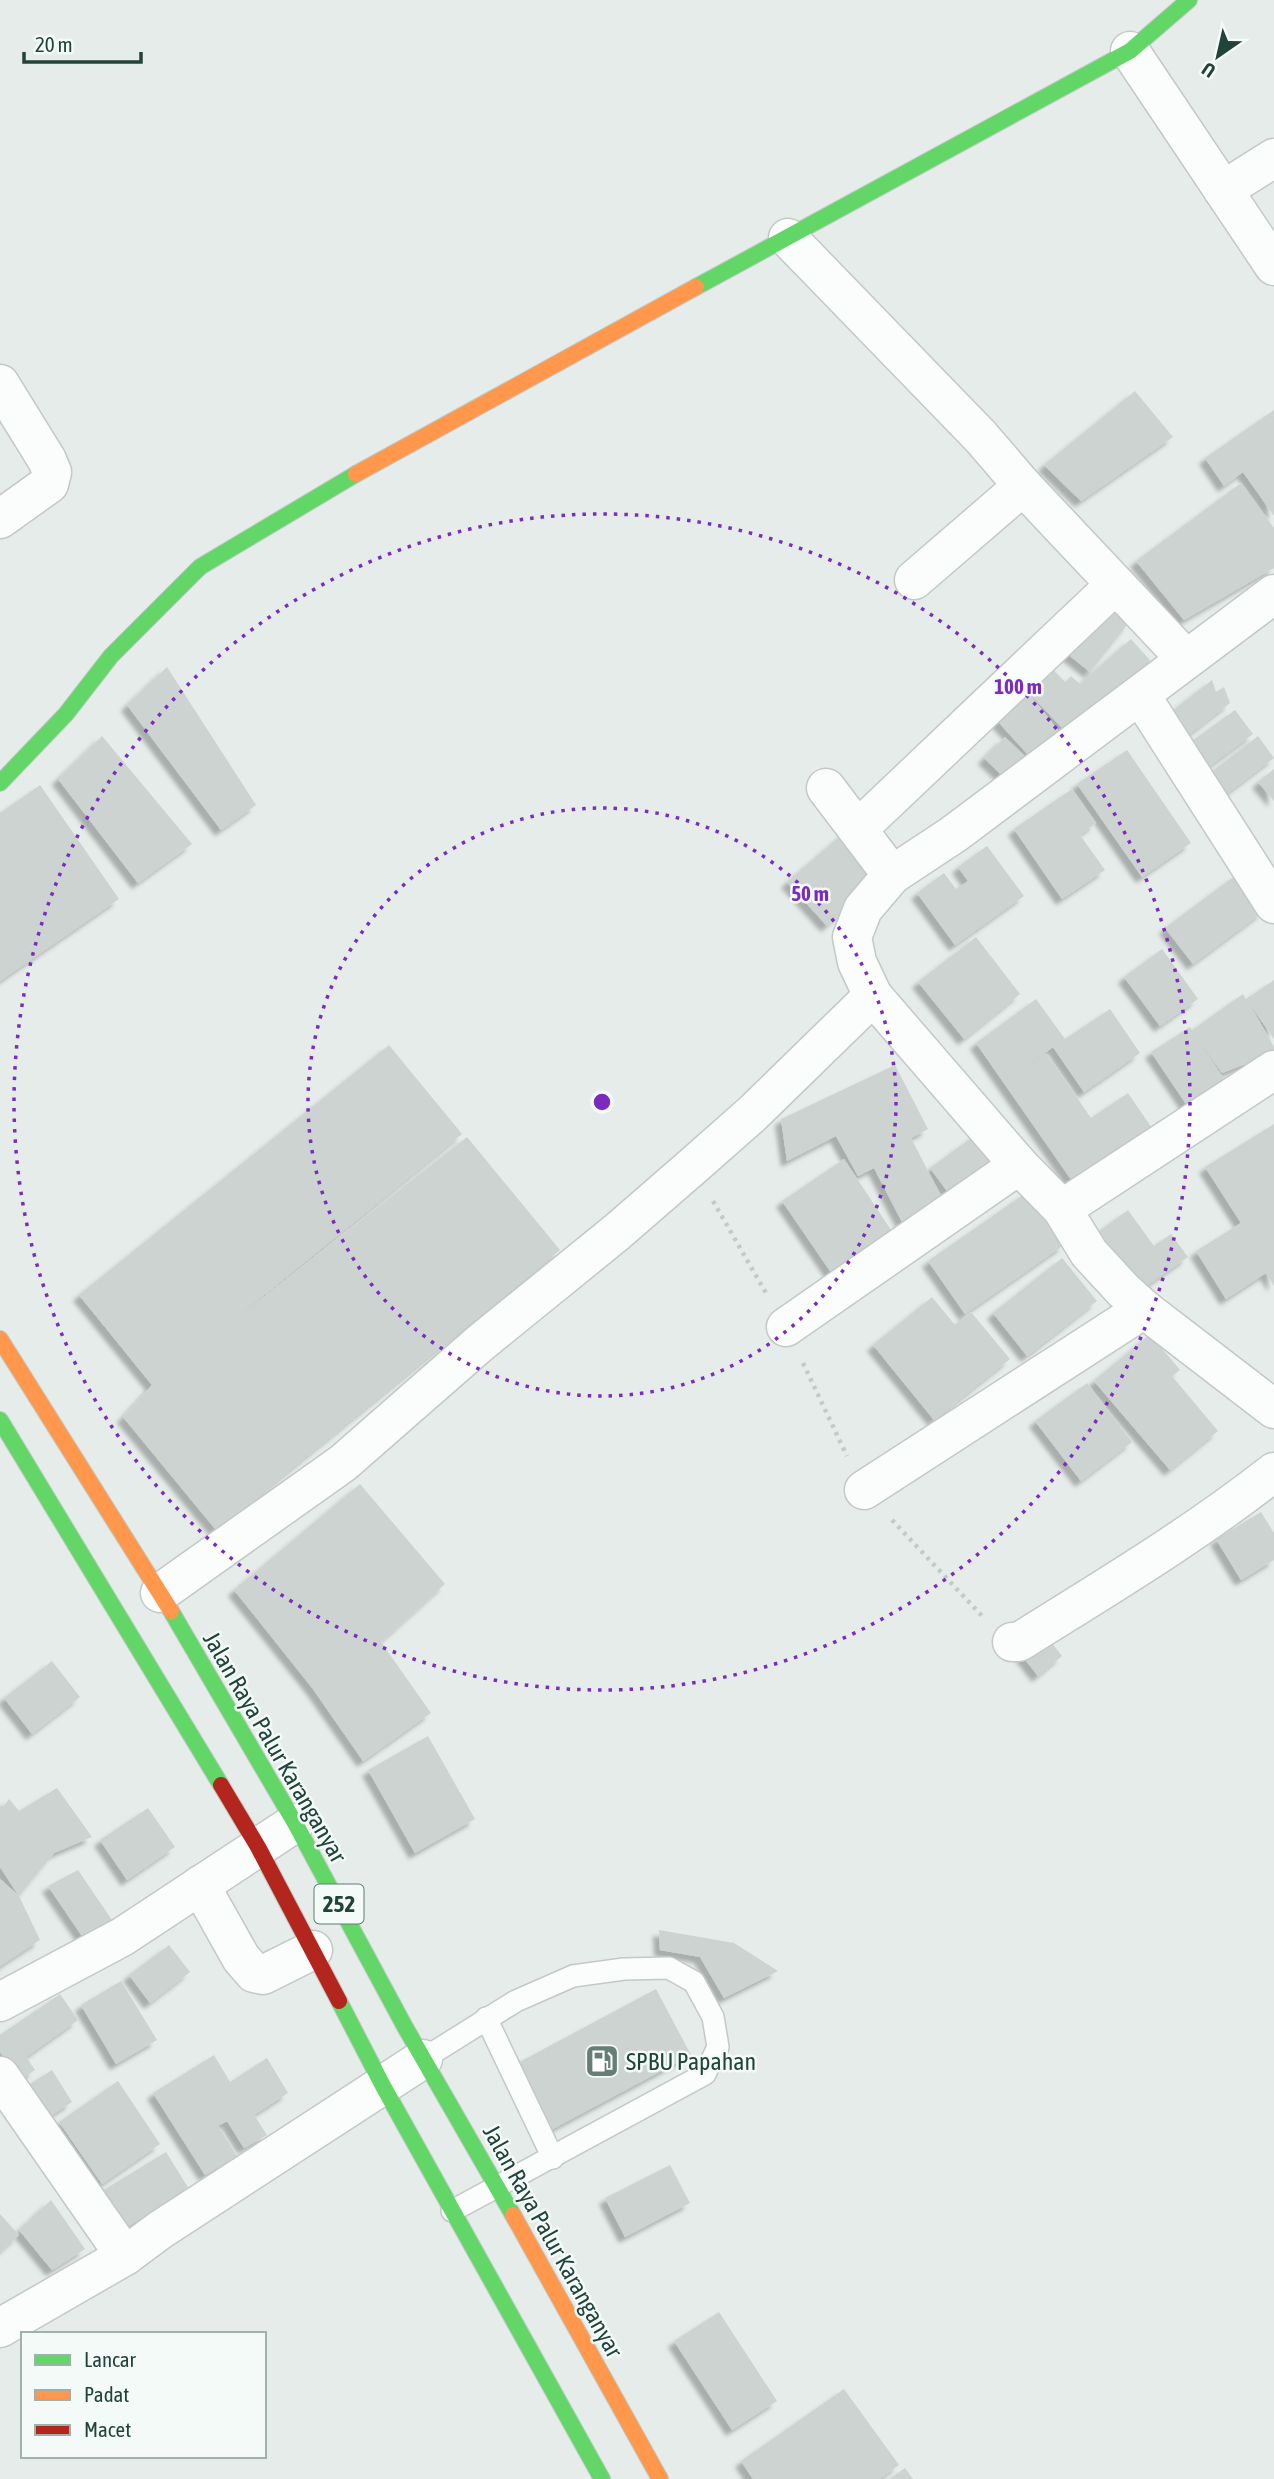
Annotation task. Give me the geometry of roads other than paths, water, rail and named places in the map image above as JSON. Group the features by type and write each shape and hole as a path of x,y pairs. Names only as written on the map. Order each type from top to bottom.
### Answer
{"main road":[{"path":"0,783 66,714 111,656 200,567 386,456 1130,51 1189,0"},
{"name":"Jalan Raya Palur Karanganyar","path":"0,1339 160,1593 295,1823 423,2059 660,2479"},
{"name":"252","path":"0,1420 258,1847 383,2086 602,2479"}],"street":[{"path":"1130,51 1274,266"},
{"path":"1223,190 1274,158"},
{"path":"788,237 981,437 1023,486 1186,659"},
{"path":"0,384 52,472 49,484 0,519"},
{"path":"914,580 1023,486"},
{"path":"858,829 1115,585"},
{"path":"1274,594 954,834 892,875 863,909 852,937 857,962 873,996 1019,1165 1062,1209 1089,1253 1143,1309 1274,1409"},
{"path":"1141,696 1274,904"},
{"path":"826,788 892,875"},
{"path":"160,1593 343,1463 479,1344 617,1233 693,1167 753,1113 873,996"},
{"path":"1062,1209 1274,1070"},
{"path":"786,1327 1019,1165"},
{"path":"863,1490 1143,1309"},
{"path":"1012,1642 1019,1642 1114,1582 1234,1504 1274,1472"},
{"path":"0,2002 122,1937 295,1823"},
{"path":"200,1885 241,1958 254,1973 263,1975 313,1951"},
{"path":"0,2328 125,2256 160,2230 423,2059"},
{"path":"3,2085 125,2256"}],"lane":[{"path":"423,2059 516,2001 573,1976 624,1969 669,1968 694,1982 713,2017 718,2047 705,2074 452,2211"},
{"path":"486,2018 553,2158"}],"place":[{"name":"SPBU Papahan","path":"602,2061"}]}
